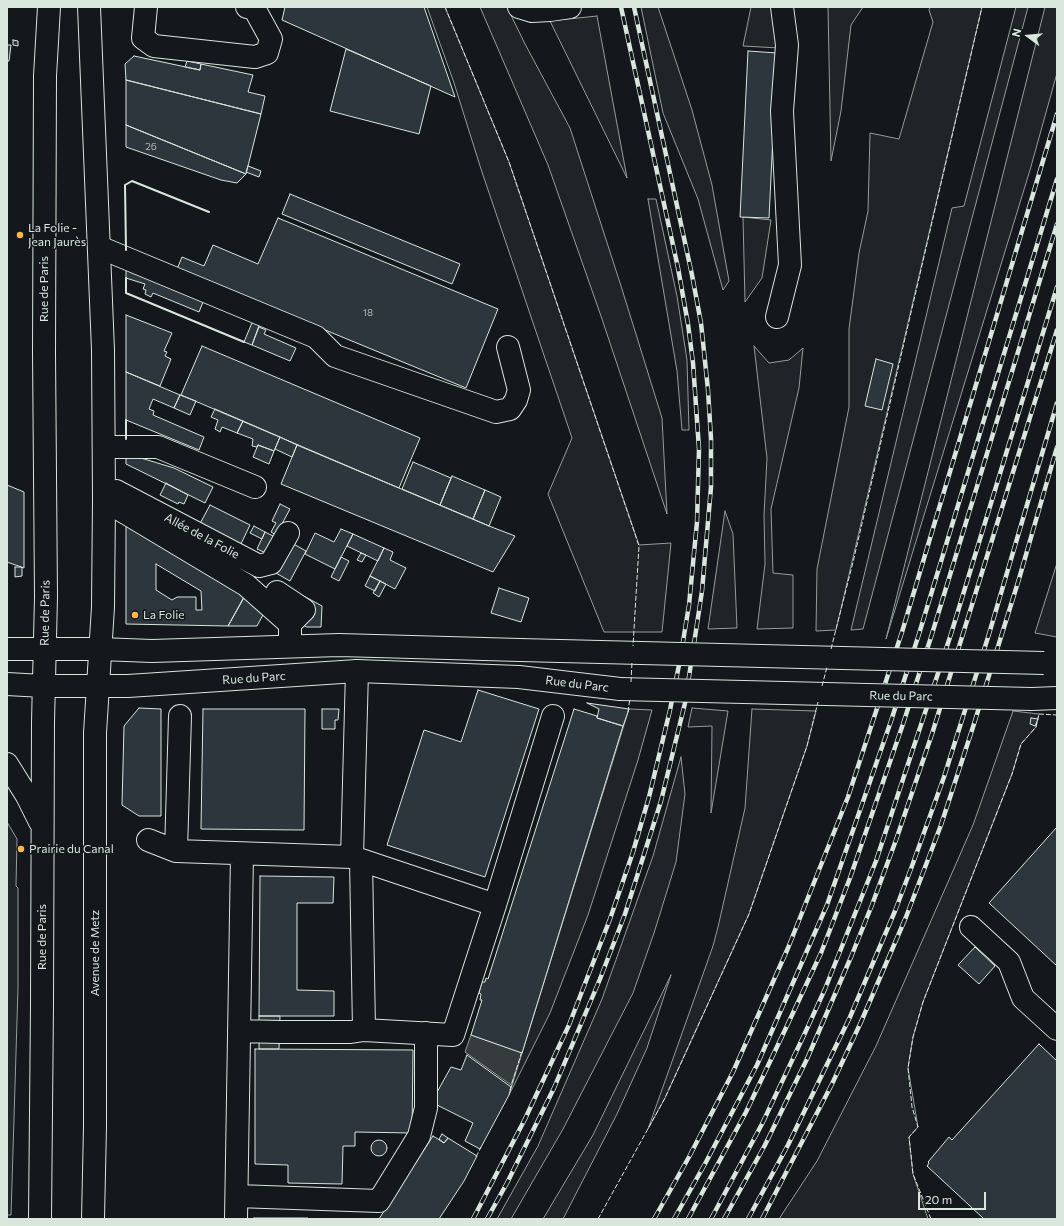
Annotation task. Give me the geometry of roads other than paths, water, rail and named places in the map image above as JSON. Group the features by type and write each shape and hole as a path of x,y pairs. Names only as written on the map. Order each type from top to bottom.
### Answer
{"main road":[{"name":"Rue de Paris","path":"40,1219 43,686 46,597 44,352 45,76 48,7"},
{"path":"89,7 103,350 103,607 98,686"},
{"path":"146,7 143,38 154,46 255,57 267,53 271,39 254,8 247,7"},
{"path":"519,7 532,11 570,7"},
{"path":"777,317 790,265 782,111 787,44 782,7"},
{"path":"99,247 316,338 335,356 496,412 510,409 516,400 519,390 508,347"},
{"path":"104,447 158,447 255,487"},
{"path":"104,492 246,585 290,624"},
{"name":"Allée de la Folie","path":"104,492 259,566 271,563 288,533"},
{"path":"277,592 304,610 290,624 289,647"},
{"path":"7,649 100,649 152,651 339,644 520,650 1057,663"},
{"path":"357,672 357,859 364,1030"},
{"name":"Rue du Parc","path":"7,684 43,686 98,686 201,682 357,672 519,677 620,689 1057,698"},
{"name":"Avenue de Metz","path":"93,1219 95,1126 95,733 98,686"},
{"path":"176,851 180,716"},
{"path":"239,1031 351,1032 364,1030 453,1035 553,716"},
{"path":"7,764 27,796 42,827"},
{"path":"148,840 176,851 357,859 495,905"},
{"path":"236,1219 242,854"},
{"path":"971,927 1008,962 1023,998 1057,1029"},
{"path":"237,1196 379,1201 419,1136 426,1108 426,1033"}],"railway":[{"path":"473,1219 525,1119 569,1025 610,919 633,852 649,797 670,710 689,605 697,522 699,449 693,363 678,268 621,7"},
{"path":"487,1219 507,1183 554,1088 600,979 625,914 661,801 685,703 702,591 711,487 711,439 708,390 701,323 634,7"},
{"path":"654,1219 689,1157 733,1072 788,948 848,797 902,632 1057,114"},
{"path":"674,1219 757,1065 827,905 891,721 919,634 1057,179"},
{"path":"688,1219 746,1112 785,1030 821,953 850,878 932,634 1057,224"},
{"path":"711,1219 762,1124 805,1033 825,989 876,861 951,634 1057,287"},
{"path":"724,1219 765,1145 807,1059 872,905 932,734 1057,330"},
{"path":"748,1219 788,1145 850,1017 895,911 944,777 989,634 1057,403"},
{"path":"762,1219 832,1084 861,1022 906,917 924,870 941,825 973,727 1019,579 1057,447"}],"place":[{"name":"La Folie - Jean Jaurès","path":"20,235"},
{"name":"La Folie","path":"135,615"},
{"name":"Prairie du Canal","path":"21,849"}]}
